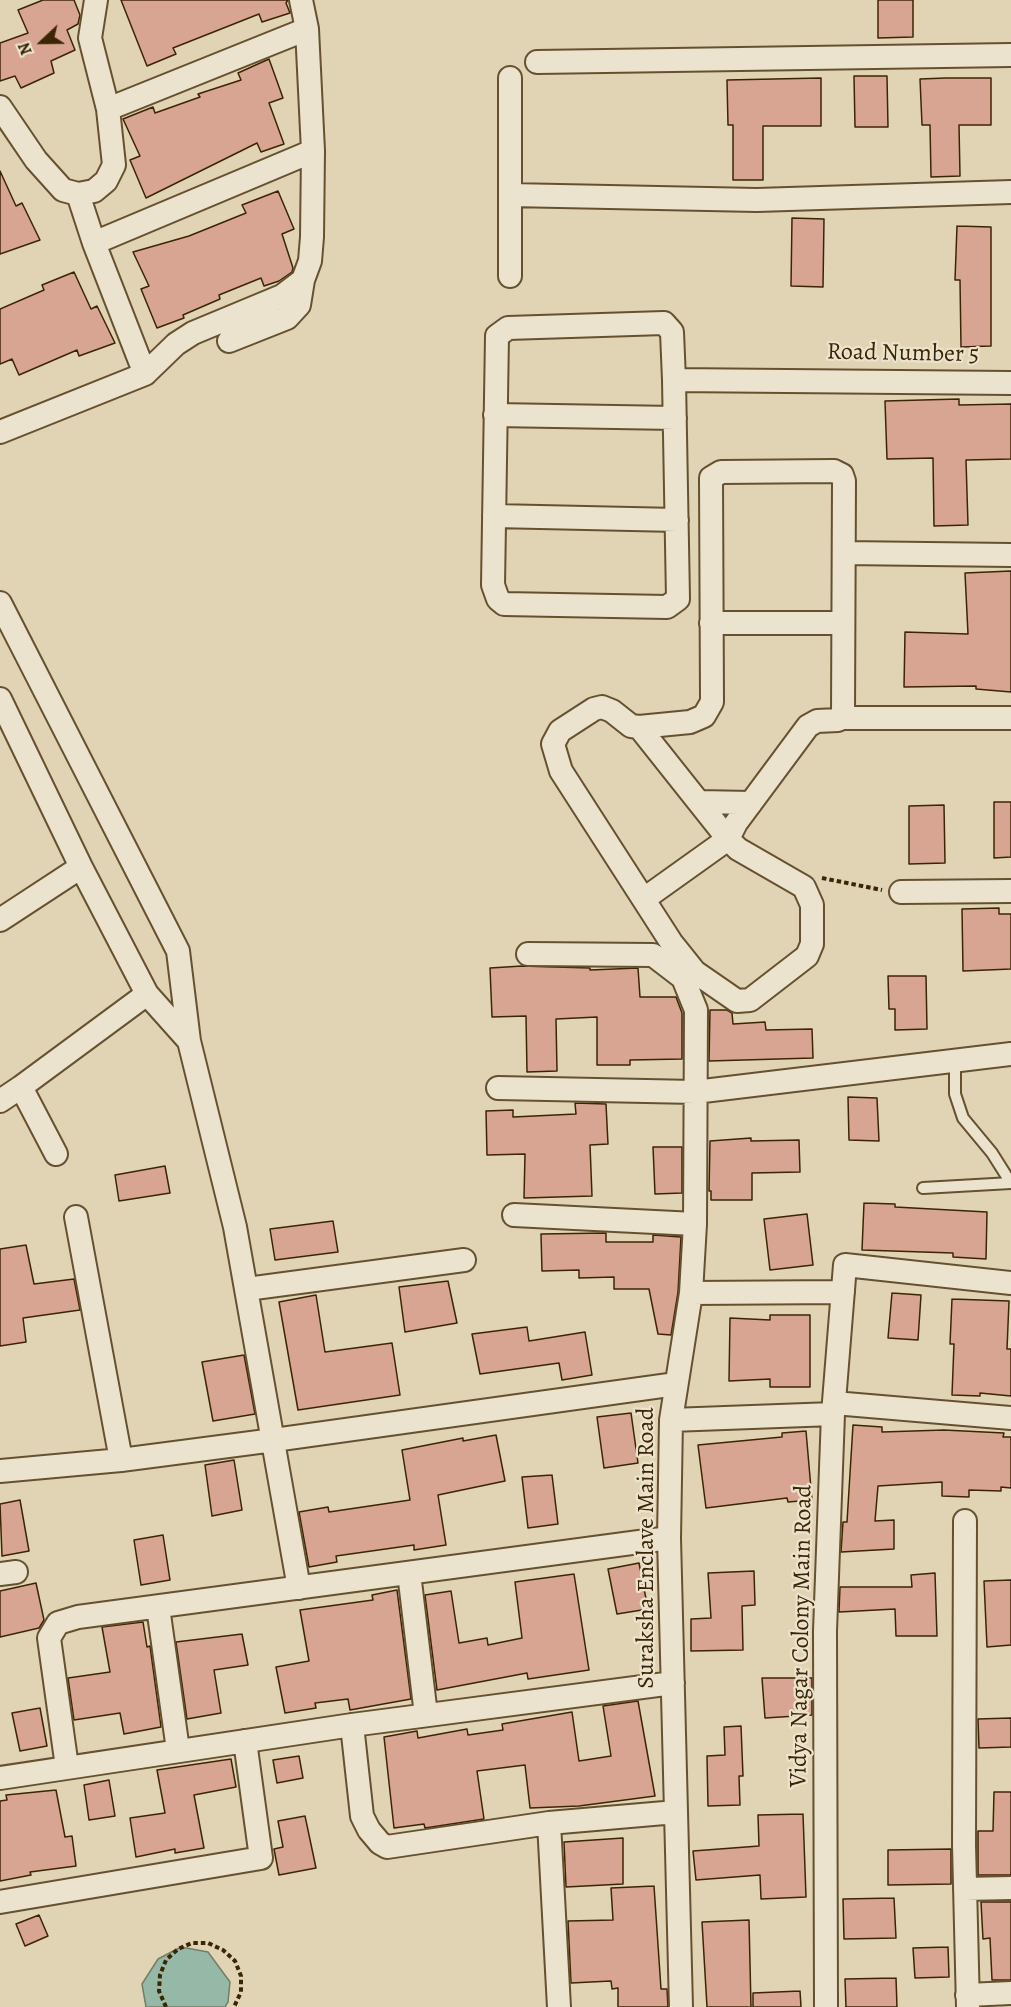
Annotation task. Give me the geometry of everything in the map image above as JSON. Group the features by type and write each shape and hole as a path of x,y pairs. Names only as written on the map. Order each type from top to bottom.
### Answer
{"street":[{"path":"0,107 36,160 63,190 78,194 94,191 106,181 114,165 108,109 90,38 96,0"},
{"path":"229,341 287,318 295,312 299,305 303,280 310,261 313,151 308,29 301,0"},
{"path":"108,109 308,29"},
{"path":"537,62 1011,55"},
{"path":"510,78 510,276"},
{"path":"94,243 313,151"},
{"path":"510,195 757,200 1011,192"},
{"path":"78,194 94,243 145,374"},
{"path":"0,432 145,374 176,344 193,333 282,296 303,280"},
{"path":"664,323 672,332 674,380 679,592 673,604 667,607 511,606 498,599 493,585 495,415 495,342 502,331 508,328 664,323"},
{"name":"Road Number 5","path":"674,380 1011,383"},
{"path":"495,415 675,418"},
{"path":"639,727 728,839 747,855 795,880 809,894 812,905 810,951 807,956 750,999 737,1001 695,972 671,942 561,771 553,750 555,737 560,731 594,709 607,708 624,723 639,727 690,722 704,716 709,709 712,702 710,485 716,474 838,472 844,481 841,718"},
{"path":"494,516 677,520"},
{"path":"844,553 1011,555"},
{"path":"0,603 178,951 189,1041 235,1227 299,1588"},
{"path":"711,623 843,623"},
{"path":"0,699 7,734 81,867 147,994 189,1041"},
{"path":"644,899 728,839 751,803 812,723 841,718 1011,718"},
{"path":"699,802 751,803"},
{"path":"0,920 81,867"},
{"path":"901,892 1011,891"},
{"path":"528,954 653,955 671,942"},
{"name":"Suraksha Enclave Main Road","path":"653,955 683,978 696,1010 695,1224 691,1293 671,1420 669,1538 681,2007"},
{"path":"0,1101 21,1088 147,994"},
{"path":"498,1088 695,1092 1011,1054"},
{"path":"21,1088 56,1154"},
{"path":"514,1215 695,1224"},
{"path":"76,1217 121,1460"},
{"path":"247,1289 464,1260"},
{"name":"Vidya Nagar Colony Main Road","path":"826,2007 825,1631 833,1409 845,1266 1011,1283"},
{"path":"691,1293 843,1292"},
{"path":"0,1471 121,1460 676,1384"},
{"path":"671,1420 833,1409 1011,1418"},
{"path":"965,1521 965,1889 968,2001 1011,1993"},
{"path":"67,1767 49,1638 58,1623 78,1617 669,1538"},
{"path":"408,1573 426,1715"},
{"path":"158,1607 178,1750"},
{"path":"0,1778 352,1725 672,1683"},
{"path":"352,1725 362,1816 369,1830 380,1843 387,1846 549,1823 676,1812"},
{"path":"0,1902 261,1858 244,1741"},
{"path":"549,1823 559,2007"},
{"path":"965,1889 1011,1888"}],"lane":[{"path":"923,1188 1011,1183 992,1153 963,1118 955,1094 955,1059"}],"path":[{"path":"795,880 838,879 901,892"},
{"path":"166,2007 159,1991 160,1975 166,1960 177,1949 192,1943 216,1946 235,1961 241,1984 234,2007"}],"shaded area":[{"path":"181,1947 208,1952 230,1982 228,2002 225,2007 146,2007 142,1984 158,1959"}],"building":[{"path":"43,0 74,0 80,15 78,24 67,30 75,50 51,61 54,73 21,88 15,76 0,81 0,43 28,33 18,10"},
{"path":"121,0 288,0 286,3 290,13 262,22 259,14 173,48 176,54 147,66"},
{"path":"878,0 913,0 913,37 878,38"},
{"path":"269,59 283,98 269,103 284,144 261,152 257,143 146,198 130,160 140,156 123,119 153,107 155,113 200,97 198,94 241,80 238,73"},
{"path":"854,76 887,76 888,127 855,127"},
{"path":"821,78 821,126 763,126 763,180 733,180 733,125 728,125 727,80"},
{"path":"991,78 991,125 959,125 960,176 931,177 930,125 922,125 920,79"},
{"path":"0,171 16,206 22,203 40,240 0,254"},
{"path":"278,191 294,229 282,234 293,268 292,272 279,281 264,286 261,278 219,295 220,299 183,315 184,318 157,328 141,289 149,286 133,252 189,236 246,213 242,205"},
{"path":"792,218 824,219 823,287 791,286"},
{"path":"957,226 991,227 991,346 961,347 960,280 955,280"},
{"path":"74,272 91,309 97,306 115,343 79,356 77,350 19,375 12,359 0,364 0,309 44,290 42,285"},
{"path":"959,399 959,405 1011,404 1011,459 966,460 968,525 934,526 933,458 887,459 885,401"},
{"path":"1011,571 1011,692 976,689 976,686 904,687 905,632 968,634 965,573"},
{"path":"994,802 1011,802 1011,857 994,858"},
{"path":"944,805 945,863 909,864 909,806"},
{"path":"999,908 999,914 1011,914 1011,969 963,971 962,909"},
{"path":"522,966 590,968 590,970 638,968 640,997 676,997 682,1013 682,1059 630,1060 630,1065 597,1065 597,1017 556,1019 557,1071 527,1072 526,1016 492,1017 490,968"},
{"path":"888,976 926,976 927,1029 895,1030 895,1009 889,1009"},
{"path":"710,1010 727,1010 732,1013 733,1024 765,1022 766,1030 812,1029 813,1058 709,1061"},
{"path":"848,1097 877,1098 879,1141 849,1140"},
{"path":"575,1103 606,1104 608,1144 590,1145 592,1196 524,1198 525,1154 487,1155 486,1111 513,1110 513,1117 576,1114"},
{"path":"751,1138 751,1141 799,1140 800,1172 752,1173 752,1200 711,1200 711,1191 709,1191 710,1141"},
{"path":"653,1147 682,1147 682,1193 655,1194"},
{"path":"165,1166 170,1193 119,1201 115,1175"},
{"path":"864,1203 987,1212 986,1259 953,1257 953,1253 862,1250"},
{"path":"807,1214 813,1265 770,1270 764,1219"},
{"path":"333,1221 338,1252 275,1260 270,1229"},
{"path":"606,1233 606,1242 653,1242 653,1235 681,1237 678,1292 671,1335 658,1334 649,1289 614,1289 614,1277 579,1278 579,1270 542,1271 541,1234"},
{"path":"26,1245 34,1284 74,1279 80,1310 23,1318 26,1342 0,1346 0,1249"},
{"path":"448,1281 457,1323 405,1332 399,1287"},
{"path":"892,1293 921,1295 918,1340 888,1338"},
{"path":"316,1295 325,1352 392,1343 400,1395 298,1410 279,1302"},
{"path":"952,1299 1009,1301 1007,1349 1011,1349 1011,1396 980,1393 980,1396 952,1395 954,1344 950,1344"},
{"path":"770,1315 810,1315 810,1387 770,1387 770,1379 729,1381 730,1318 770,1320"},
{"path":"527,1327 529,1341 585,1332 592,1375 562,1380 559,1363 480,1374 472,1334"},
{"path":"244,1355 255,1414 213,1421 202,1362"},
{"path":"631,1413 638,1463 604,1468 597,1417"},
{"path":"853,1425 882,1427 882,1432 944,1430 1004,1433 1003,1437 1011,1437 1011,1488 1001,1487 1001,1491 969,1490 969,1497 942,1496 942,1482 878,1486 875,1521 894,1520 894,1549 841,1552 843,1522 847,1522"},
{"path":"806,1431 812,1500 788,1502 787,1498 706,1508 698,1445 782,1437 782,1433"},
{"path":"496,1435 505,1481 438,1495 446,1545 414,1550 414,1545 336,1556 337,1562 309,1567 299,1512 328,1507 329,1512 410,1500 402,1450 463,1438 463,1441"},
{"path":"234,1460 242,1510 212,1516 205,1465"},
{"path":"552,1475 558,1524 528,1528 522,1477"},
{"path":"20,1500 29,1551 2,1556 0,1504"},
{"path":"163,1535 170,1580 141,1585 134,1540"},
{"path":"639,1563 648,1609 617,1614 608,1569"},
{"path":"754,1571 755,1605 742,1606 743,1650 691,1651 691,1619 711,1618 708,1573"},
{"path":"935,1573 937,1636 896,1636 895,1609 839,1612 840,1587 912,1587 911,1575"},
{"path":"574,1574 589,1670 528,1679 527,1673 437,1690 425,1595 451,1591 459,1643 487,1638 488,1645 522,1638 515,1582"},
{"path":"1011,1580 1011,1645 987,1647 984,1581"},
{"path":"36,1583 44,1620 39,1628 0,1637 0,1591"},
{"path":"397,1590 411,1699 350,1710 348,1699 315,1703 316,1708 285,1713 276,1667 309,1661 300,1610 373,1600 372,1595"},
{"path":"143,1622 147,1647 150,1646 161,1727 124,1734 120,1713 74,1720 68,1678 110,1672 102,1627"},
{"path":"242,1634 248,1665 214,1670 221,1713 187,1719 176,1642"},
{"path":"762,1678 812,1678 812,1715 765,1718"},
{"path":"638,1701 655,1796 579,1806 530,1808 525,1765 477,1771 484,1819 425,1828 424,1824 394,1828 384,1737 417,1731 418,1738 467,1729 468,1735 503,1730 502,1724 572,1712 579,1761 611,1756 603,1706"},
{"path":"40,1708 47,1746 20,1751 12,1713"},
{"path":"1011,1718 1011,1747 979,1748 978,1719"},
{"path":"741,1726 743,1776 739,1776 740,1805 708,1806 707,1756 725,1755 724,1727"},
{"path":"299,1756 303,1778 277,1783 273,1760"},
{"path":"231,1759 236,1787 194,1795 204,1848 175,1853 175,1849 136,1857 130,1818 165,1813 157,1770"},
{"path":"109,1780 115,1816 89,1820 84,1785"},
{"path":"56,1790 65,1837 72,1836 76,1866 30,1872 31,1875 0,1881 0,1801 7,1800 6,1795"},
{"path":"994,1792 1011,1792 1011,1875 978,1875 978,1831 993,1831"},
{"path":"803,1814 806,1897 761,1899 760,1875 696,1880 693,1851 759,1846 758,1815"},
{"path":"305,1816 316,1868 279,1875 274,1849 283,1847 278,1821"},
{"path":"623,1838 623,1884 566,1887 564,1842"},
{"path":"951,1849 951,1884 888,1885 888,1850"},
{"path":"654,1886 661,1989 667,1989 668,2007 618,2007 618,1988 612,1989 611,1981 571,1983 568,1921 613,1920 611,1888"},
{"path":"894,1898 896,1938 844,1939 843,1899"},
{"path":"981,1902 1011,1902 1011,1980 992,1980 990,1938 983,1939"},
{"path":"39,1915 48,1936 25,1946 16,1924"},
{"path":"749,1920 751,2007 707,2007 702,1922"},
{"path":"948,1947 949,1977 915,1978 913,1948"},
{"path":"896,1978 897,2007 846,2007 845,1979"},
{"path":"800,1991 801,2007 753,2007 753,1993"}]}
